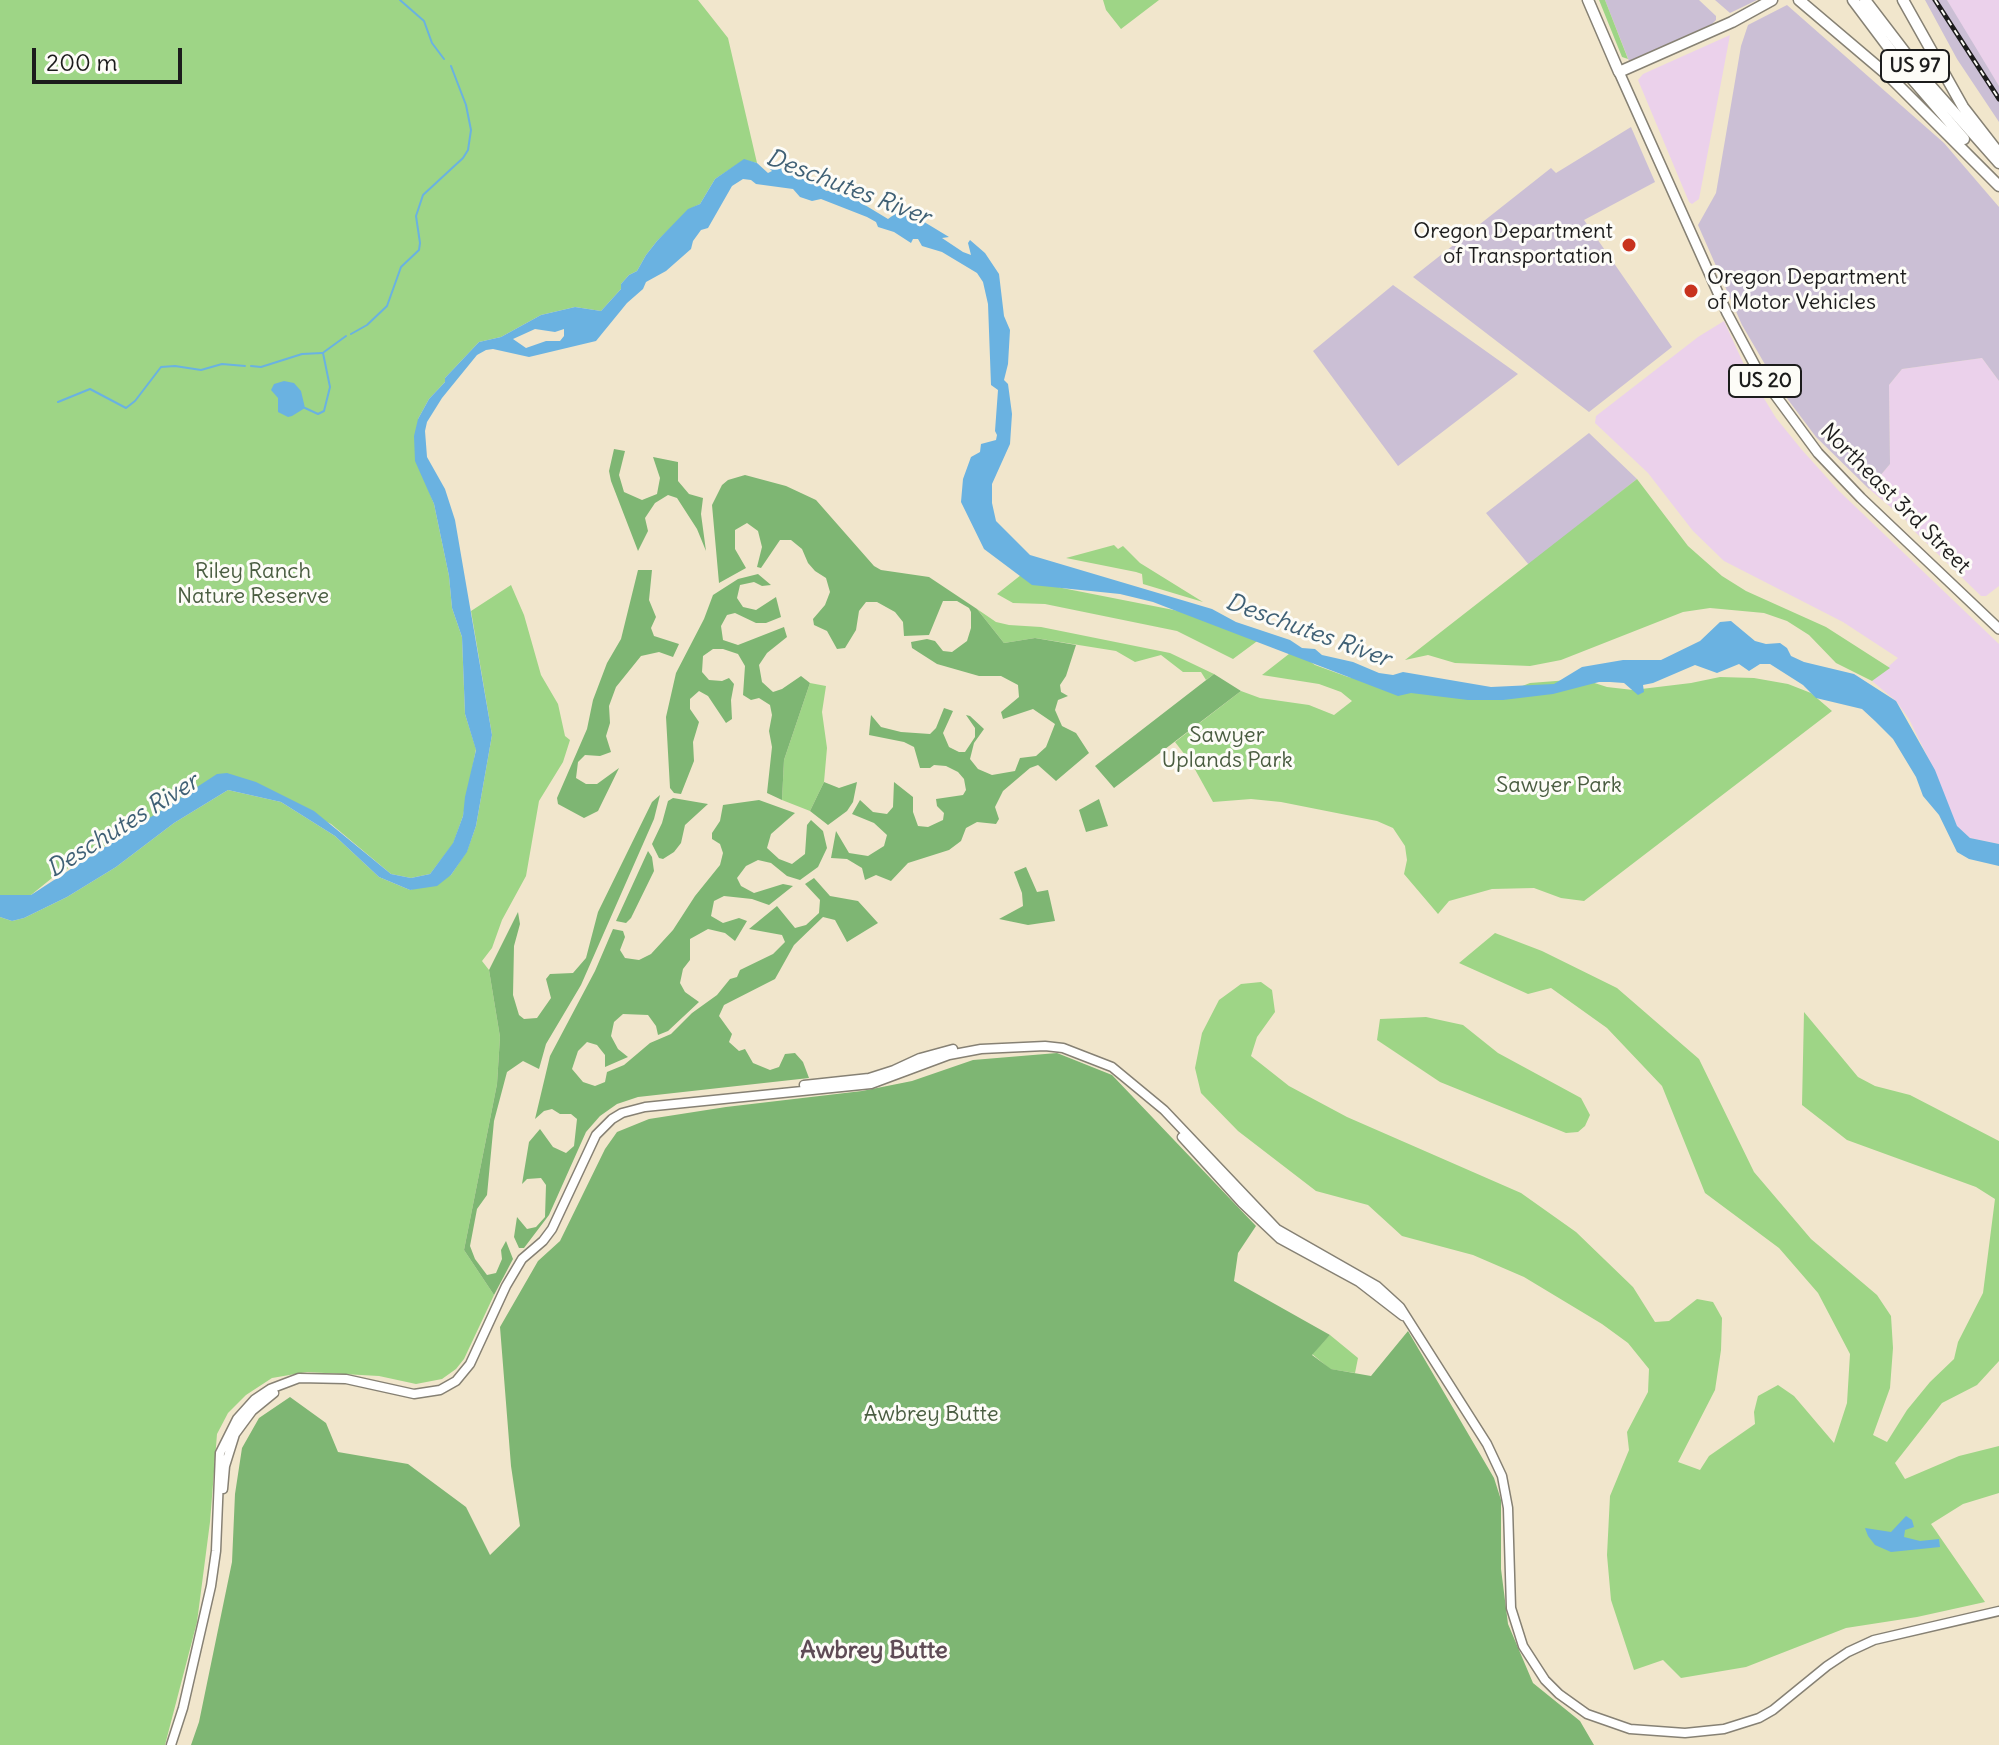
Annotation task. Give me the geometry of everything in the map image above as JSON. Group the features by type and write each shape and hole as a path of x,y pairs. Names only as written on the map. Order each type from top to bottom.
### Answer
{"highway":[{"name":"Northeast 3rd Street","path":"1588,0 1619,72"},
{"path":"1619,72 1732,22 1772,0"},
{"path":"1799,0 1891,78 1999,183"},
{"name":"US 97","path":"1853,0 1913,80 1999,183"},
{"name":"US 97","path":"1865,0 1930,85 1999,163"},
{"path":"1903,0 1963,107 1999,153"}],"main road":[{"name":"Northeast 3rd Street","path":"1619,72 1727,313 1759,373 1818,453 1999,629"},
{"path":"174,1745 218,1577 223,1486 229,1449 235,1434 252,1411 276,1392 308,1379 346,1379 414,1394 449,1386 470,1364 506,1286 557,1211 594,1131 622,1108 650,1101 869,1078 945,1050 1045,1046 1084,1054 1123,1075 1164,1110 1277,1229 1377,1286 1400,1307 1487,1444 1502,1476 1508,1508 1511,1608 1523,1646 1545,1680 1587,1714 1630,1729 1685,1733 1724,1729 1773,1710 1837,1659 1874,1640 1999,1611"}],"shaded area":[{"path":"1605,0 1699,0 1716,16 1716,20 1629,61"},
{"path":"1715,0 1757,0 1730,13"},
{"path":"1925,0 1947,0 1999,86 1999,122 1957,59"},
{"path":"1947,0 1999,0 1999,86 1970,42"},
{"path":"1787,5 1944,143 1999,207 1999,381 1982,358 1902,369 1889,385 1890,464 1869,489 1816,437 1777,385 1742,325 1698,225 1716,193 1741,46 1748,25"},
{"path":"1730,35 1699,199 1692,204 1638,80 1643,74"},
{"path":"1631,127 1655,182 1584,220 1672,347 1589,412 1413,277 1551,168 1556,173"},
{"path":"1393,285 1518,374 1398,466 1313,351"},
{"path":"1724,321 1746,369 1776,418 1802,450 1839,491 1999,644 1999,844 1970,838 1957,827 1909,719 1896,701 1872,681 1898,658 1843,622 1724,561 1693,531 1648,473 1595,423 1596,416 1698,337"},
{"path":"1982,358 1999,381 1999,586 1986,596 1981,596 1906,520 1869,489 1890,464 1889,385 1902,369"},
{"path":"1589,433 1637,479 1529,565 1486,513"}],"green space":[{"name":"Riley Ranch Nature Reserve","path":"0,0 698,0 728,38 757,163 744,160 715,179 700,204 657,241 637,271 629,275 601,311 575,307 541,315 501,337 479,342 445,378 418,419 423,476 434,504 449,576 452,608 462,637 465,714 476,749 463,816 453,844 430,874 411,878 391,874 331,824 237,777 143,823 52,878 31,895 0,895"},
{"path":"1103,0 1159,0 1121,29 1106,10"},
{"path":"1599,0 1605,0 1628,59 1622,57"},
{"path":"614,449 625,451 619,475 624,492 642,500 657,494 660,478 653,457 678,462 678,481 689,494 703,498 701,514 706,551 697,529 677,498 668,495 655,503 645,518 648,531 638,551 611,481 609,471"},
{"path":"745,475 786,486 816,500 874,566 881,570 929,577 977,609 1004,643 1035,638 1076,645 1060,685 1061,692 1068,696 1058,700 1055,710 1062,726 1076,733 1089,753 1056,781 1038,765 1030,768 1003,791 995,807 999,819 996,824 977,822 966,828 961,841 949,850 908,863 891,881 876,875 865,880 862,868 847,859 831,858 836,831 849,853 868,856 884,846 887,835 874,823 852,814 860,800 873,812 887,814 893,807 894,782 913,797 913,812 918,826 928,827 943,820 944,813 937,806 936,799 963,795 966,790 964,779 946,766 920,768 914,747 869,735 871,715 881,727 930,734 936,728 944,708 953,711 943,733 949,747 959,752 965,752 975,737 975,728 966,715 970,716 984,729 974,743 970,759 978,769 992,775 1015,771 1020,758 1036,756 1046,747 1055,724 1033,709 1003,719 1001,712 1019,697 1018,685 1001,676 979,676 937,664 912,648 911,642 927,639 935,641 943,651 952,652 967,641 971,612 957,601 943,601 929,635 904,636 903,622 895,612 877,602 866,602 859,611 856,630 845,648 837,649 827,631 814,625 813,619 825,605 830,592 826,578 815,571 802,549 791,540 780,540 761,568 757,567 762,547 758,531 747,523 735,530 735,549 746,568 719,583 712,505 722,485"},
{"path":"1637,479 1688,546 1722,576 1746,591 1826,627 1890,668 1872,681 1836,663 1809,635 1787,621 1764,613 1710,608 1683,612 1561,660 1530,666 1455,663 1428,655 1405,660"},
{"path":"1114,545 1118,549 1123,546 1140,563 1203,602 1143,584 1142,574 1136,572 1066,558"},
{"path":"638,570 652,570 649,600 656,617 651,628 654,636 679,644 673,657 659,652 641,656 616,687 609,706 610,723 606,736 611,752 600,756 585,755 578,762 576,778 586,784 597,784 619,768 598,811 584,818 558,804 557,798 587,729 593,700 607,663 621,639"},
{"path":"1026,571 1047,584 1189,613 1260,639 1233,659 1177,631 1045,604 1013,603 997,594"},
{"path":"758,574 771,585 762,586 754,582 740,585 737,598 743,607 756,610 776,597 781,617 756,623 735,613 727,615 721,626 723,640 738,645 784,627 787,637 767,653 759,665 762,682 773,692 801,676 810,683 784,760 782,800 767,793 772,747 770,705 759,698 751,700 743,695 745,666 738,654 723,649 713,649 703,656 702,672 709,680 729,678 734,684 732,719 726,723 708,696 699,691 690,699 690,709 699,722 693,742 694,761 681,794 674,793 670,788 666,717 676,673 713,595 738,579"},
{"path":"511,585 524,615 541,675 558,704 565,736 570,740 563,762 539,801 526,876 502,920 492,948 482,961 489,970 500,1037 497,1084 464,1250 494,1295 464,1359 442,1379 416,1384 379,1376 307,1372 272,1378 246,1395 228,1413 217,1434 197,1622 165,1745 0,1745 0,917 12,921 24,918 67,897 116,867 174,823 228,790 281,802 335,836 379,877 410,890 451,875 467,851 476,826 492,735 471,611"},
{"path":"977,609 996,622 1009,625 1041,627 1170,653 1214,674 1206,680 1201,672 1183,672 1161,655 1135,662 1116,651 1035,638 1004,643"},
{"name":"Sawyer Park","path":"1294,650 1315,665 1348,677 1477,700 1530,683 1582,679 1607,687 1633,690 1720,677 1754,678 1788,684 1811,693 1832,711 1584,901 1561,898 1534,888 1492,889 1449,901 1438,914 1404,874 1407,860 1405,846 1393,828 1377,821 1281,802 1251,799 1213,802 1192,764 1175,742 1241,691 1260,698 1309,705 1334,715 1352,701 1341,692 1319,684 1262,675"},
{"path":"1214,674 1241,691 1114,788 1095,766"},
{"path":"810,683 826,686 822,712 827,748 824,782 810,811 782,800 784,760"},
{"path":"824,782 839,788 857,782 853,802 847,811 828,825 810,811"},
{"path":"660,795 654,819 581,985 546,1044 539,1069 523,1061 507,1072 494,1121 487,1195 477,1209 470,1246 487,1275 496,1273 506,1241 513,1259 494,1295 464,1250 497,1084 500,1037 489,970 518,912 520,924 514,946 513,995 519,1015 524,1019 537,1018 551,998 546,979 550,974 573,973 586,958 598,912 652,802"},
{"path":"673,798 708,804 685,825 681,843 663,859 659,858 652,844 668,801"},
{"path":"1099,799 1108,826 1086,832 1079,810"},
{"path":"759,800 795,813 771,834 767,848 779,859 792,864 805,854 807,825 811,820 823,831 827,848 818,867 800,880 787,876 771,863 758,860 746,866 737,878 741,886 754,893 783,884 793,886 769,905 752,899 724,896 714,901 711,916 723,923 739,918 747,921 735,941 725,933 708,929 690,939 690,960 683,969 680,983 685,992 699,1002 668,1031 658,1035 648,1015 623,1014 614,1022 611,1036 618,1049 628,1057 605,1067 605,1055 597,1045 587,1042 578,1051 572,1069 583,1082 595,1086 605,1082 607,1072 624,1065 650,1043 671,1034 692,1013 717,995 730,979 737,977 740,970 773,954 785,942 782,935 749,929 777,906 795,928 806,925 819,913 820,900 805,884 814,878 830,896 858,901 878,923 847,942 835,920 823,917 794,945 775,979 724,1005 719,1016 732,1034 729,1042 739,1051 745,1049 753,1063 770,1070 779,1067 785,1054 795,1053 803,1062 809,1078 638,1097 617,1104 600,1116 586,1132 549,1215 524,1248 519,1248 514,1237 517,1217 527,1229 536,1227 545,1217 546,1185 541,1178 527,1179 522,1184 529,1142 540,1129 553,1147 566,1153 574,1146 577,1119 571,1114 560,1114 552,1109 535,1119 550,1056 595,971 613,929 623,931 625,937 620,950 625,958 639,960 651,954 673,930 720,865 723,853 720,844 712,839 712,833 720,821 723,805"},
{"path":"648,851 654,871 631,918 626,923 616,921"},
{"path":"1026,867 1037,892 1048,890 1055,921 1028,925 999,919 1023,906 1014,872"},
{"path":"1495,933 1542,951 1617,988 1699,1059 1754,1172 1811,1239 1877,1295 1891,1316 1893,1348 1890,1388 1873,1435 1887,1442 1907,1410 1954,1359 1958,1342 1983,1293 1995,1199 1976,1187 1847,1140 1802,1105 1804,1012 1858,1077 1875,1086 1910,1095 1999,1141 1999,1361 1977,1385 1942,1403 1895,1463 1905,1479 1959,1456 1999,1446 1999,1493 1963,1504 1931,1524 1985,1602 1846,1628 1746,1667 1681,1678 1663,1660 1634,1670 1611,1600 1607,1555 1610,1496 1629,1450 1627,1432 1648,1392 1649,1369 1628,1343 1524,1277 1473,1255 1402,1236 1368,1205 1316,1191 1238,1131 1201,1093 1195,1068 1202,1033 1219,1000 1241,984 1261,982 1272,990 1275,1012 1257,1037 1251,1056 1289,1086 1347,1117 1521,1193 1576,1232 1633,1287 1655,1322 1669,1321 1697,1299 1713,1302 1722,1318 1715,1390 1678,1462 1700,1470 1709,1456 1755,1424 1758,1396 1778,1385 1794,1396 1834,1443 1847,1403 1850,1354 1818,1293 1779,1248 1705,1193 1662,1086 1607,1028 1551,988 1528,994 1459,963"},
{"path":"1426,1017 1463,1025 1498,1053 1581,1098 1590,1115 1585,1126 1578,1132 1566,1133 1440,1082 1377,1040 1380,1019"},
{"name":"Awbrey Butte","path":"1057,1053 1112,1075 1256,1226 1238,1253 1234,1281 1330,1335 1312,1355 1331,1369 1371,1376 1408,1331 1494,1478 1501,1500 1501,1569 1508,1624 1533,1683 1580,1721 1594,1745 191,1745 199,1722 232,1562 235,1494 242,1448 259,1418 290,1397 326,1423 338,1452 408,1464 466,1507 490,1555 520,1526 511,1466 500,1327 538,1261 560,1241 605,1149 617,1132 649,1119 862,1091 912,1081 973,1060"},
{"path":"1330,1335 1358,1358 1355,1373 1330,1369 1312,1354"}],"water":[{"path":"744,159 757,163 768,173 772,171 769,165 776,169 783,168 826,191 840,190 888,219 899,211 916,217 949,237 942,238 963,252 971,255 970,240 985,253 999,274 1004,316 1010,330 1004,380 1008,384 1012,414 1010,444 992,484 992,503 996,521 1030,555 1212,609 1236,622 1290,640 1302,648 1315,649 1322,655 1353,662 1379,673 1393,675 1403,672 1491,687 1554,684 1582,667 1623,660 1661,660 1700,641 1720,622 1731,621 1755,641 1780,643 1791,656 1804,662 1854,674 1896,701 1935,770 1957,826 1970,838 1999,844 1999,866 1969,859 1957,852 1939,815 1923,796 1916,777 1893,739 1862,709 1816,698 1803,685 1770,664 1760,664 1749,671 1739,664 1717,673 1695,665 1643,685 1644,692 1638,695 1624,683 1599,682 1553,694 1503,700 1468,700 1411,693 1398,696 1153,602 1120,594 1032,585 984,549 961,502 963,479 971,457 980,452 981,444 996,440 997,435 998,390 991,385 988,304 983,282 977,273 942,252 922,246 918,239 913,239 911,243 894,232 878,227 867,217 821,199 812,201 800,197 793,189 743,179 732,186 708,228 701,230 691,249 666,271 646,282 596,341 529,357 486,350 477,355 427,422 427,457 445,489 455,520 492,735 476,826 467,852 451,875 437,886 410,890 379,877 335,836 281,802 228,790 174,823 116,867 67,897 24,918 12,921 0,917 0,895 31,895 217,774 227,773 256,782 314,811 391,874 411,878 430,874 453,843 463,816 476,750 465,714 462,637 452,608 449,576 434,504 415,461 414,436 418,419 445,378 479,342 501,337 541,315 575,307 601,311 629,275 637,271 657,241 688,209 700,204 715,179","holes":["535,329 555,332 564,329 560,341 546,341 526,348 513,339"]},
{"path":"284,381 294,383 301,391 305,408 288,417 278,412 278,398 271,390 274,384"},
{"path":"1906,1516 1912,1520 1914,1527 1905,1530 1904,1537 1920,1541 1939,1539 1940,1547 1891,1552 1875,1545 1868,1536 1865,1528 1891,1532"}],"waterway":[{"path":"400,0 424,21 432,43 444,59"},
{"path":"351,334 367,325 387,306 401,267 419,250 416,216 423,195 468,150 471,130 466,105 451,66"},
{"path":"324,352 346,336"},
{"path":"251,366 261,367 302,354 322,353"},
{"path":"305,408 318,414 324,411 330,387 323,353"},
{"path":"58,402 90,389 126,408 161,367 201,370 222,364 245,366"}],"railway":[{"path":"1935,0 1999,99"}],"place":[{"name":"Oregon Department of Transportation","path":"1629,245"},
{"name":"Oregon Department of Motor Vehicles","path":"1691,291"}],"district":[{"name":"Awbrey Butte","path":"874,1651"}],"water label":[{"name":"Deschutes River","path":"848,188"},
{"name":"Deschutes River","path":"1308,631"},
{"name":"Deschutes River","path":"123,826"}],"park label":[{"name":"Sawyer Uplands Park","path":"1227,748"}]}
